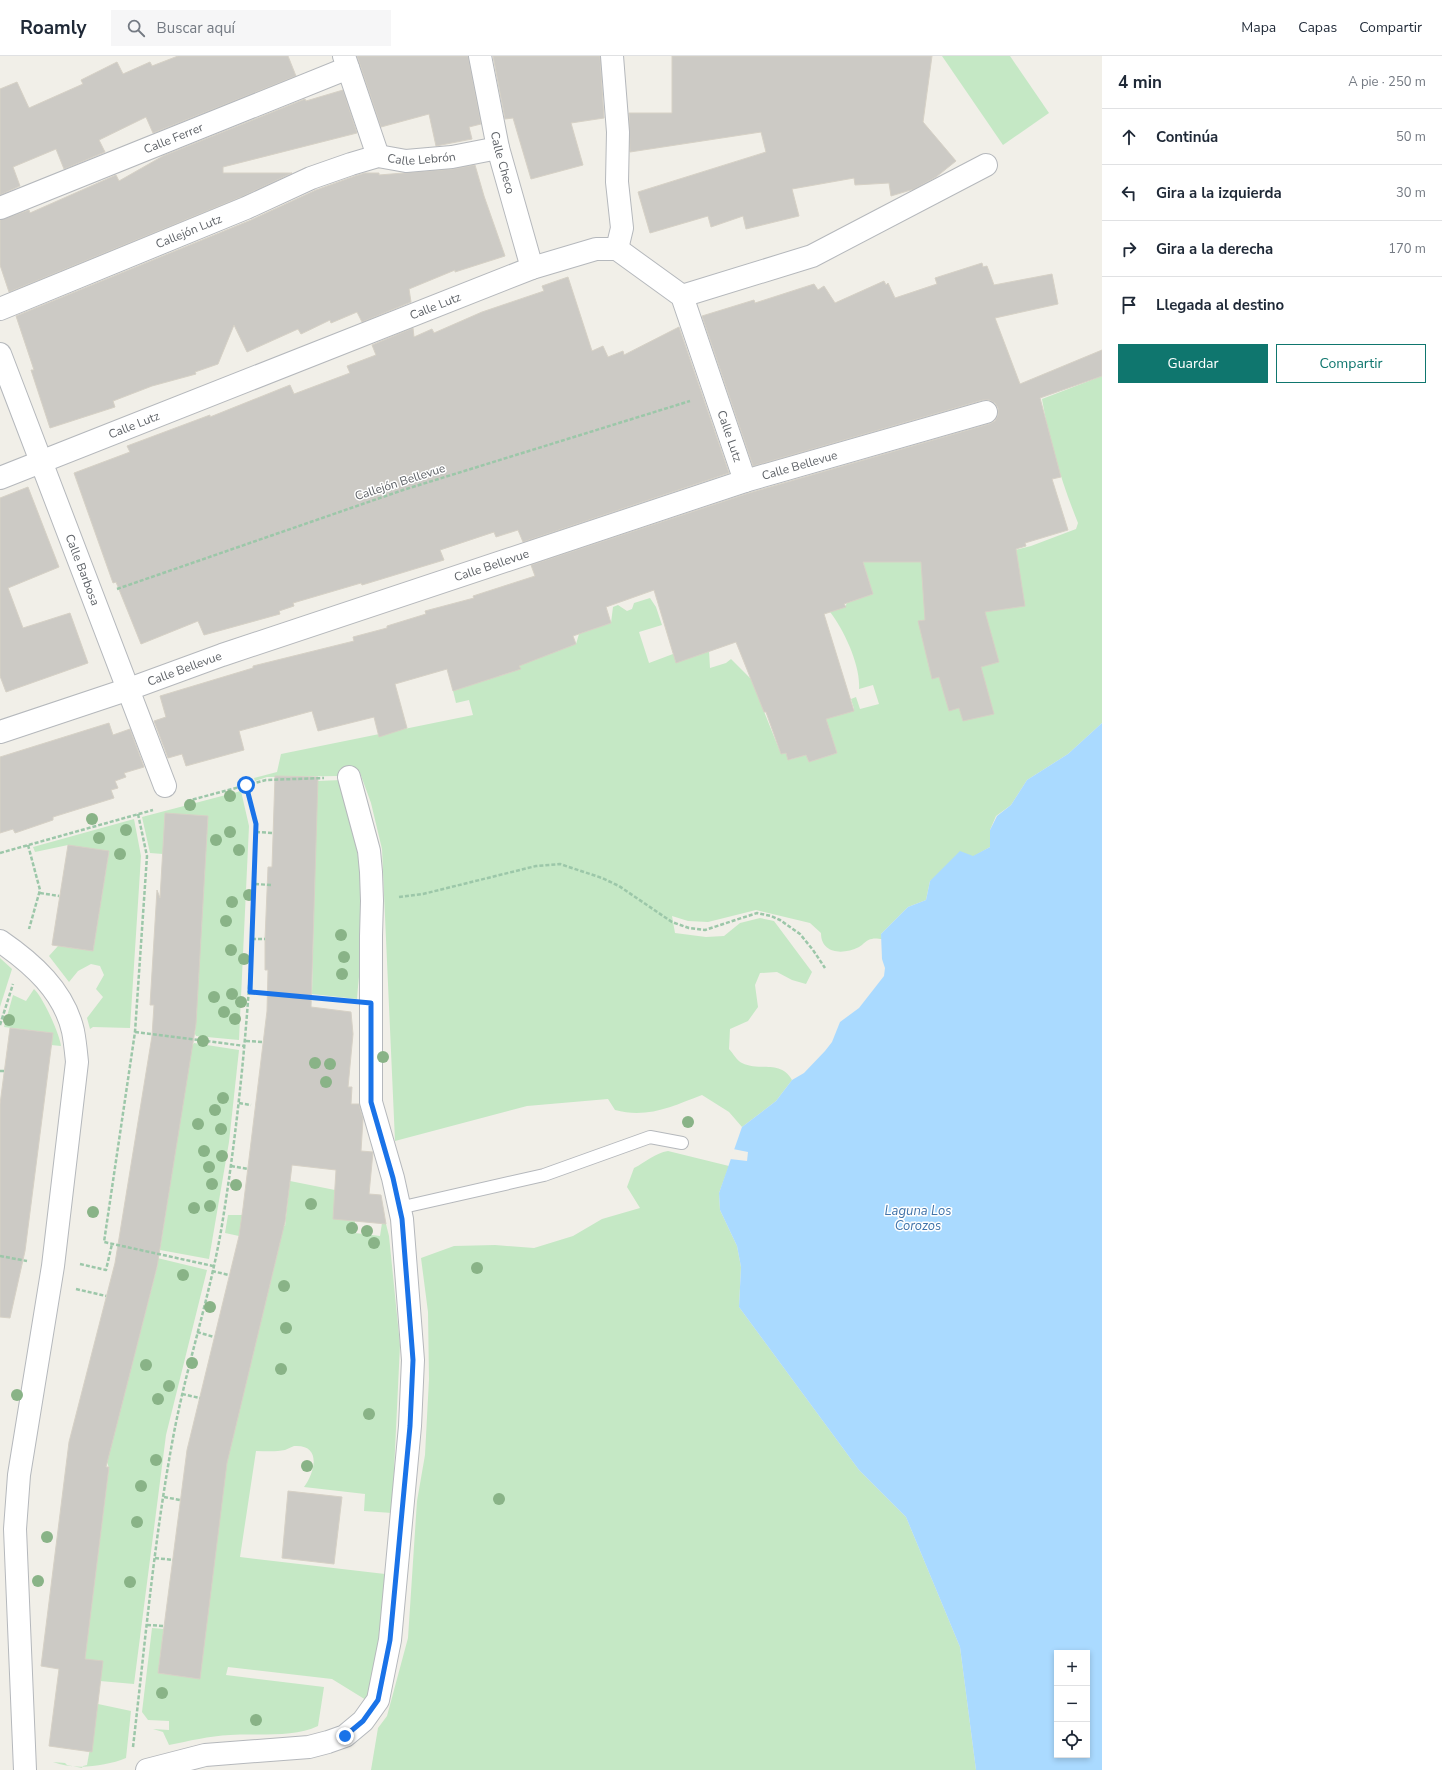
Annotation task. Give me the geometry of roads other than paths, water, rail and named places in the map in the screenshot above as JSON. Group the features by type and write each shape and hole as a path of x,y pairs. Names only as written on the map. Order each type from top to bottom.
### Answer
{"street":[{"name":"Calle Checo","path":"480,56 498,148 532,268"},
{"path":"612,56 618,132 617,182 622,228 617,249 682,296 812,256 986,165"},
{"name":"Calle Lebrón","path":"346,62 378,156 406,161 452,157 498,148"},
{"name":"Calle Ferrer","path":"0,208 346,62"},
{"name":"Callejón Lutz","path":"0,309 246,208 311,178 378,156"},
{"name":"Calle Lutz","path":"0,478 532,268 596,249 617,249"},
{"name":"Calle Lutz","path":"682,296 745,481"},
{"name":"Calle Barbosa","path":"0,354 165,786"},
{"name":"Calle Bellevue","path":"0,732 129,689 222,655 745,481 986,412"},
{"path":"147,1770 169,1763 213,1754 309,1747 328,1742 345,1736 356,1728 378,1700 390,1640 410,1426 413,1360 406,1257 400,1208 371,1102 372,901 369,851 349,777"},
{"path":"0,941 22,956 42,976 56,994 66,1011 73,1030 78,1062 53,1266 19,1475 15,1529 25,1770"}],"lane":[{"path":"400,1208 544,1175 650,1137 682,1143"}],"water":[{"name":"Laguna Los Corozos","path":"1102,723 1102,1770 976,1770 960,1647 906,1517 859,1470 739,1307 741,1267 737,1246 720,1210 719,1193 742,1127 776,1101 792,1080 804,1073 825,1051 832,1042 840,1022 859,1008 884,976 885,968 882,959 881,934 908,907 926,900 930,881 960,851 973,856 990,847 990,830 997,816 1011,805 1027,780 1068,754"}]}
